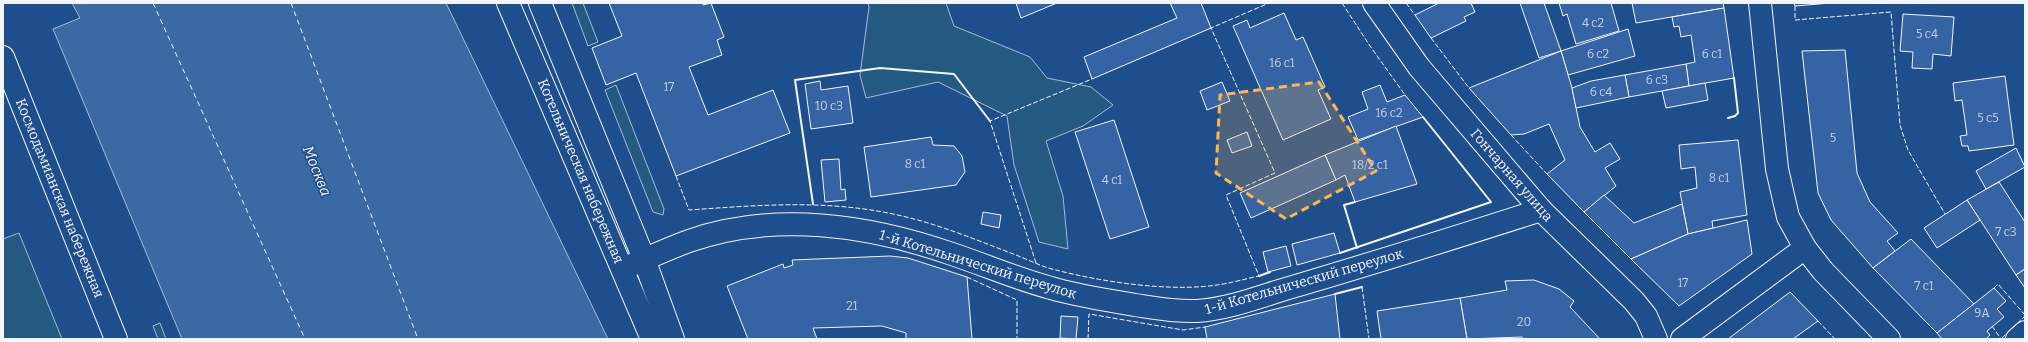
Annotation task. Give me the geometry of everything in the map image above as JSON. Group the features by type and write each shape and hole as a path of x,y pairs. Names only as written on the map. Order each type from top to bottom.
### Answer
{"street":[{"name":"Котельническая набережная","path":"508,3 652,339"},
{"name":"Котельническая набережная","path":"540,3 644,259 673,339"},
{"name":"Гончарная улица","path":"1374,3 1419,67 1540,210 1634,301 1646,316 1656,339"},
{"path":"1760,3 1777,169 1788,217 1805,248 1823,271 1889,339"},
{"name":"Космодамианская набережная","path":"3,57 116,339"},
{"name":"1-й Котельнический переулок","path":"623,269 690,240 728,231 776,224 817,225 856,229 898,238 951,254 1050,288 1156,308 1197,311 1232,304 1362,267 1540,210"},
{"path":"1682,339 1805,248"},
{"path":"2017,339 2025,332"}],"highlighted area":[{"path":"1319,82 1376,171 1286,219 1216,173 1220,95"}],"shaded area":[{"path":"572,3 583,3 598,42 588,46"},
{"path":"868,3 946,3 954,26 1030,57 1047,78 1091,87 1113,105 1083,126 1046,141 1063,196 1068,249 1039,242 1014,165 1007,116 938,82 866,98 860,75 869,7"},
{"path":"616,85 664,209 663,215 653,212 605,90"},
{"path":"19,233 62,339 3,339 3,239"},
{"path":"160,323 166,339 158,339 153,326"}],"water":[{"name":"Москва","path":"72,3 446,3 608,339 182,339 53,29 80,18"}],"building":[{"path":"609,3 703,3 703,5 711,3 724,37 717,40 722,55 689,67 708,115 773,90 790,133 676,176 636,73 606,85 592,48 622,36"},
{"path":"1016,3 1057,3 1021,18"},
{"path":"1170,3 1201,3 1211,28 1092,79 1084,57 1177,18"},
{"path":"1439,3 1471,3 1475,12 1464,17 1466,21 1431,38 1415,15"},
{"path":"1520,3 1544,3 1561,51 1539,58"},
{"path":"1559,3 1611,3 1619,31 1576,44 1567,14 1563,16"},
{"path":"1632,3 1723,3 1724,8 1636,23"},
{"path":"1794,3 1831,3 1795,6"},
{"path":"1724,8 1734,78 1689,86 1686,64 1695,62 1691,35 1681,37 1679,26 1674,27 1672,17"},
{"path":"1284,13 1296,40 1303,37 1325,87 1318,90 1331,119 1283,140 1233,26 1247,20 1250,28"},
{"path":"1903,14 1954,17 1951,56 1933,54 1932,69 1912,68 1913,52 1900,51"},
{"path":"1628,29 1635,56 1568,75 1561,51"},
{"path":"1845,50 1857,173 1870,202 1898,233 1887,241 1895,251 1873,268 1831,220 1818,193 1802,51"},
{"path":"1561,51 1572,88 1580,127 1595,152 1610,143 1620,159 1605,168 1616,186 1584,212 1547,174 1565,160 1549,124 1524,134 1511,135 1469,88"},
{"path":"1686,64 1689,86 1629,97 1625,75"},
{"path":"1625,75 1629,97 1576,108 1572,88 1591,81"},
{"path":"2005,76 2014,145 1969,151 1968,146 1962,146 1960,136 1967,135 1962,100 1955,101 1953,83"},
{"path":"820,81 821,90 848,86 853,123 811,129 805,84"},
{"path":"1222,82 1230,101 1207,110 1200,91"},
{"path":"1705,83 1708,100 1666,108 1662,91"},
{"path":"1380,85 1387,102 1405,95 1423,117 1358,140 1348,117 1368,109 1362,92"},
{"path":"1114,120 1149,227 1110,239 1075,132"},
{"path":"1396,126 1417,184 1355,202 1345,175 1336,180 1325,155"},
{"path":"1247,132 1252,146 1232,153 1227,140"},
{"path":"931,137 933,145 954,146 962,156 965,172 956,185 871,197 864,147"},
{"path":"1738,140 1747,215 1712,221 1713,228 1688,234 1680,192 1697,188 1695,167 1681,169 1679,145"},
{"path":"2016,148 2025,167 1986,189 1976,171"},
{"path":"1325,155 1336,180 1251,218 1240,193"},
{"path":"839,159 841,190 845,189 846,200 825,202 821,160"},
{"path":"1999,182 2025,222 2025,269 2016,275 1967,200"},
{"path":"1604,195 1634,223 1682,204 1688,234 1631,259 1584,212"},
{"path":"1967,200 1980,220 1937,248 1924,228"},
{"path":"983,212 1001,215 999,228 981,224"},
{"path":"1747,220 1752,254 1679,306 1631,259 1688,234"},
{"path":"1334,233 1340,253 1297,265 1292,244"},
{"path":"1911,239 1974,304 1937,333 1873,268"},
{"path":"1286,246 1291,266 1268,272 1263,252"},
{"path":"890,256 908,258 967,277 972,339 906,339 906,333 882,326 813,328 817,339 748,339 727,286 783,264 784,268 793,265 792,260"},
{"path":"2025,269 2025,288 2016,275"},
{"path":"1534,280 1559,289 1574,301 1570,307 1600,339 1523,339 1522,337 1467,339 1460,298 1507,290 1505,281"},
{"path":"1994,288 2006,301 1997,309 2004,317 1987,331 1990,335 1986,339 1942,339 1937,333"},
{"path":"1790,292 1818,321 1793,339 1728,339"},
{"path":"1335,294 1340,339 1207,339 1205,327"},
{"path":"1460,298 1467,339 1381,339 1377,311"},
{"path":"1061,316 1078,317 1076,339 1060,338"}],"ferry route":[{"path":"153,3 305,339"},
{"path":"291,3 418,339"}],"fence":[{"path":"676,176 689,210 742,206 822,205 875,211 902,216 945,229 1051,269 1136,285 1198,287 1222,284 1259,276 1226,195 1275,173 1211,28 1269,3"},
{"path":"1342,3 1405,95"},
{"path":"1406,3 1415,15"},
{"path":"1795,6 1795,20 1891,12 1900,125 1908,150 1945,214"},
{"path":"1431,38 1469,88"},
{"path":"1036,263 990,121 1092,79"},
{"path":"1511,135 1547,174"},
{"path":"967,277 1017,300 1017,339"},
{"path":"1994,288 1998,284 2025,315"},
{"path":"1362,287 1369,339"},
{"path":"1088,339 1089,314 1183,330 1205,327"},
{"path":"2002,338 2025,316"},
{"path":"1818,321 1835,339"},
{"path":"1992,326 2001,339"}],"wall":[{"path":"813,204 795,80 880,68 954,74 990,121"},
{"path":"1728,118 1735,116 1738,113 1734,78"},
{"path":"1340,253 1491,202 1423,117"},
{"path":"1355,202 1344,205 1357,248"},
{"path":"1259,276 1270,272"},
{"path":"1335,294 1362,287"}]}
